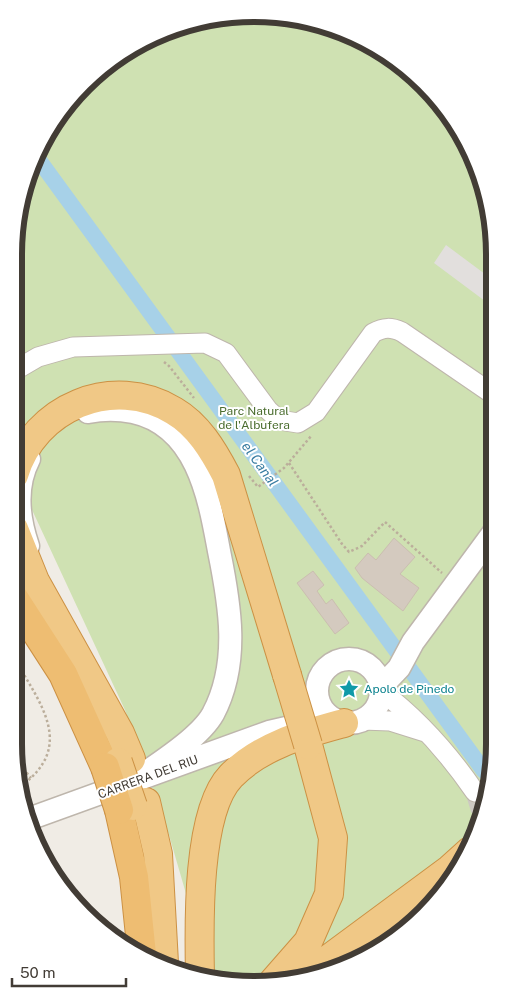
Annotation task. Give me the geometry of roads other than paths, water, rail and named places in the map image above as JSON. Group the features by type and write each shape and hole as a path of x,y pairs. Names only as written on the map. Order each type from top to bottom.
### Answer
{"highway":[{"path":"22,454 41,427 78,402 102,396 126,395 149,399 175,412 198,432 214,452 226,476 308,745 333,838 329,894 308,942 280,974"},
{"path":"22,553 35,581 120,733 141,946"},
{"path":"22,595 73,668 99,718 158,854 164,957"},
{"path":"22,610 63,674 126,784"},
{"path":"200,969 205,844 218,798 230,777 244,763 262,752 295,737 346,720"},
{"path":"317,967 448,870"}],"street":[{"path":"22,366 38,357 73,347 148,343 216,346 226,353 268,410 279,420 298,424 316,412 366,341 382,328 392,328 402,332 486,390"},
{"path":"22,481 32,453 41,441 69,419 102,410 129,412 150,418 173,434 192,458 205,486 212,513 232,632 227,673 212,715 187,742 126,784"},
{"path":"22,526 35,564 114,708 120,733"},
{"path":"346,720 376,708 381,689 394,663 413,642 486,543"},
{"path":"394,663 368,664 347,658 330,664 323,671 316,691 320,706 346,720 390,720 426,732"},
{"path":"368,664 377,674 381,689 417,720 455,762 475,792"},
{"name":"CARRERA DEL RIU","path":"268,732 316,691"},
{"name":"CARRERA DEL RIU","path":"35,817 268,732 346,720"}],"waterway":[{"name":"el Canal","path":"41,163 484,771"}],"tunnel":[{"path":"475,792 479,805"}],"place":[{"name":"Apolo de Pinedo","path":"349,689"}],"park label":[{"name":"Parc Natural de l'Albufera","path":"254,418"}]}
